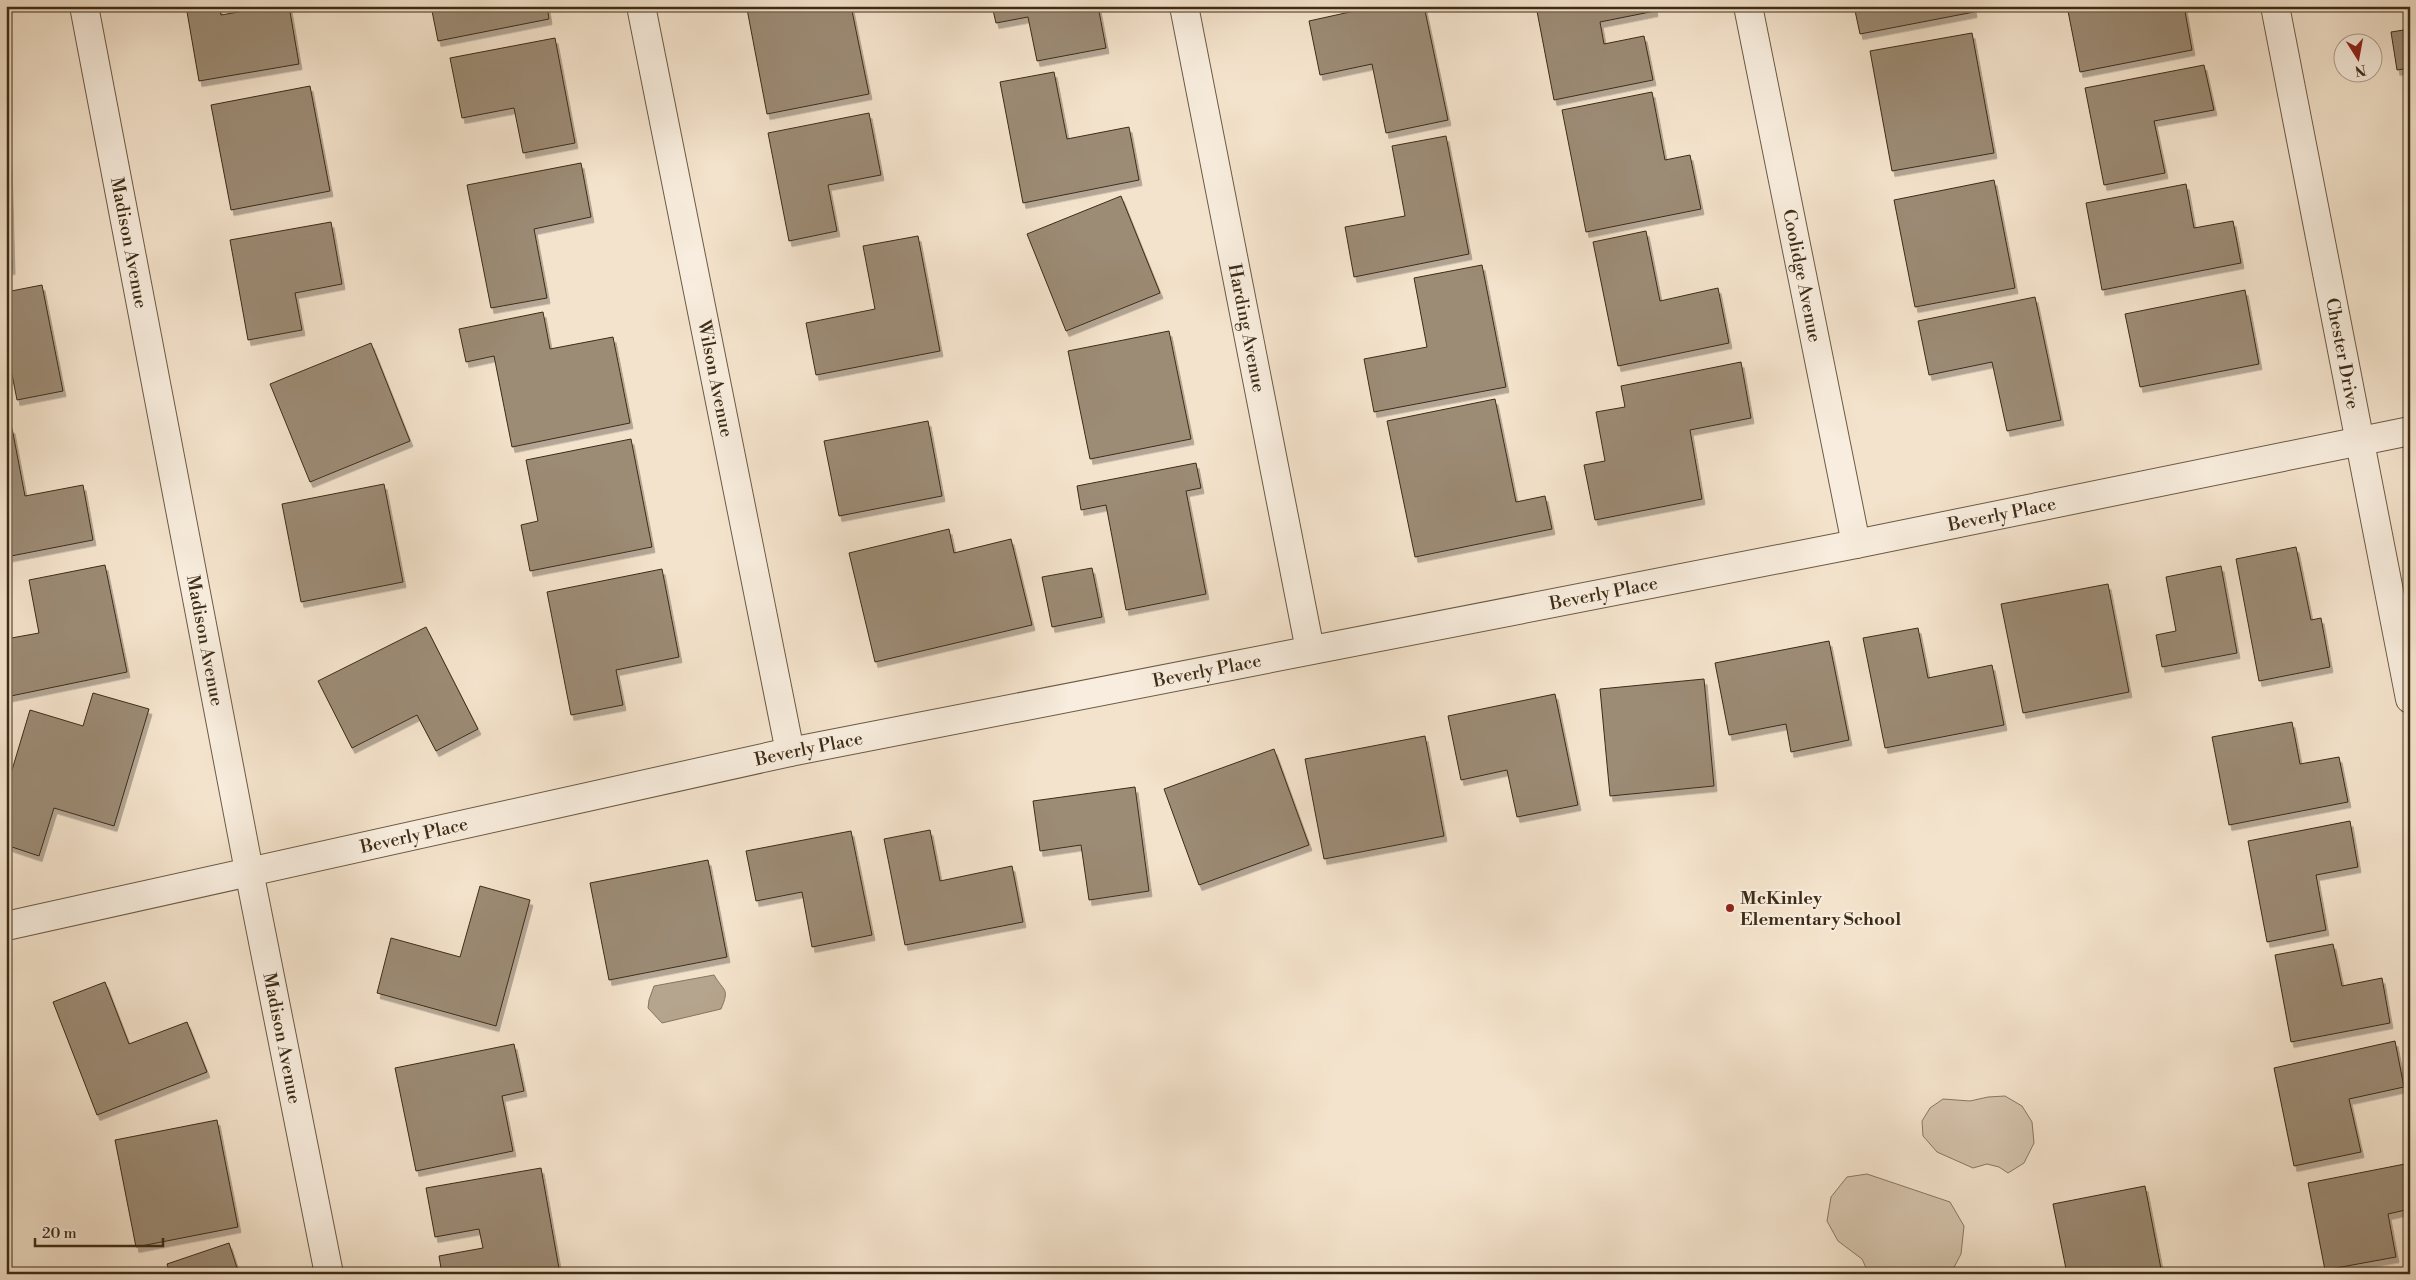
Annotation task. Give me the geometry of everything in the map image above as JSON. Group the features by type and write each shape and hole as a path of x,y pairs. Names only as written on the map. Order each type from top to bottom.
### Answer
{"street":[{"name":"Madison Avenue","path":"84,6 249,871 329,1274"},
{"name":"Wilson Avenue","path":"641,6 790,752"},
{"name":"Harding Avenue","path":"1184,6 1310,650"},
{"name":"Coolidge Avenue","path":"1748,6 1856,544"},
{"name":"Chester Drive","path":"2275,6 2410,699"},
{"name":"Beverly Place","path":"6,926 790,752 1856,544 2410,431"}],"shaded area":[{"path":"714,975 725,990 721,1009 662,1023 648,1008 654,986"},
{"path":"2005,1096 2022,1106 2032,1122 2034,1143 2024,1163 2008,1173 1999,1167 1987,1164 1973,1168 1937,1152 1923,1136 1922,1121 1930,1108 1943,1099 1970,1101"},
{"path":"1867,1174 1950,1202 1964,1226 1961,1254 1951,1273 1869,1274 1862,1259 1838,1241 1827,1221 1831,1197 1847,1177"}],"building":[{"path":"186,6 219,6 221,15 273,6 289,6 299,64 199,81"},
{"path":"431,6 547,6 549,19 438,41"},
{"path":"763,6 851,6 869,94 767,114 747,9"},
{"path":"992,6 1098,6 1106,48 1037,61 1028,17 996,23"},
{"path":"1377,6 1424,6 1448,120 1386,133 1372,64 1320,75 1309,21"},
{"path":"1536,6 1654,6 1655,11 1600,22 1604,44 1644,36 1653,80 1554,100"},
{"path":"1854,6 1973,6 1974,12 1860,34"},
{"path":"2067,6 2144,6 2145,11 2168,6 2184,6 2192,50 2080,72"},
{"path":"2410,29 2410,68 2397,70 2391,32"},
{"path":"1972,33 1994,153 1892,171 1870,51"},
{"path":"555,38 575,143 523,153 514,108 462,118 450,58"},
{"path":"2204,65 2214,110 2154,121 2165,173 2104,185 2085,88"},
{"path":"1054,72 1067,139 1129,127 1139,180 1023,203 1000,82"},
{"path":"310,86 330,191 231,210 211,105"},
{"path":"1652,92 1665,160 1690,155 1701,209 1586,232 1562,110"},
{"path":"869,113 881,175 828,185 837,231 789,241 768,133"},
{"path":"1446,136 1469,254 1354,277 1345,227 1405,216 1392,146"},
{"path":"6,161 9,161 12,269 6,269"},
{"path":"581,163 591,217 534,229 547,298 491,308 467,185"},
{"path":"1994,180 2015,288 1915,307 1894,200"},
{"path":"2186,184 2194,228 2233,221 2241,263 2102,290 2086,203"},
{"path":"1121,196 1160,293 1066,331 1027,234"},
{"path":"331,222 342,284 295,293 302,330 248,340 230,240"},
{"path":"1646,231 1660,301 1718,288 1729,343 1618,366 1593,242"},
{"path":"918,236 940,351 816,375 806,323 875,309 863,246"},
{"path":"1482,265 1506,387 1374,412 1364,359 1427,347 1414,278"},
{"path":"42,285 63,391 17,400 8,354 6,355 6,292"},
{"path":"2245,290 2259,364 2140,387 2125,314"},
{"path":"2035,297 2061,420 2007,431 1992,362 1929,375 1918,321"},
{"path":"543,312 550,349 613,337 630,423 512,447 494,356 466,362 459,329"},
{"path":"1169,331 1191,439 1090,459 1068,351"},
{"path":"371,343 410,441 310,482 270,384"},
{"path":"1741,362 1751,418 1690,430 1702,499 1595,520 1584,465 1605,461 1596,412 1625,407 1621,386"},
{"path":"1495,399 1516,502 1545,496 1552,529 1415,557 1387,421"},
{"path":"928,421 942,496 839,516 824,441"},
{"path":"12,428 25,496 83,485 93,540 6,557 6,429"},
{"path":"631,439 652,547 530,571 521,525 538,521 526,460"},
{"path":"1196,463 1201,488 1186,491 1206,594 1126,610 1106,505 1081,510 1077,486"},
{"path":"384,484 403,582 301,602 282,504"},
{"path":"949,529 954,553 1011,539 1032,625 875,662 849,553"},
{"path":"2296,547 2311,620 2321,618 2330,667 2259,681 2236,559"},
{"path":"105,565 127,672 6,697 6,639 39,633 29,580"},
{"path":"2221,566 2237,653 2162,667 2156,635 2176,631 2166,577"},
{"path":"1092,568 1102,617 1052,627 1042,577"},
{"path":"662,569 679,657 616,670 623,705 571,715 547,592"},
{"path":"2108,584 2129,692 2023,713 2001,604"},
{"path":"426,627 478,729 436,751 417,715 352,748 318,681"},
{"path":"1918,628 1928,678 1992,665 2004,725 1885,748 1863,638"},
{"path":"1829,641 1849,740 1791,752 1786,724 1729,735 1715,663"},
{"path":"1704,679 1714,786 1610,796 1600,689"},
{"path":"93,693 149,709 114,826 54,808 39,856 6,845 6,790 30,710 83,726"},
{"path":"1555,694 1578,805 1517,817 1507,770 1461,780 1448,716"},
{"path":"2292,722 2300,764 2339,757 2348,802 2229,825 2212,737"},
{"path":"1425,736 1444,836 1324,859 1305,759"},
{"path":"1274,749 1309,845 1199,885 1164,789"},
{"path":"1135,787 1149,891 1089,900 1081,845 1040,851 1033,801"},
{"path":"2350,821 2358,867 2316,875 2326,930 2267,942 2248,841"},
{"path":"930,830 940,881 1012,866 1023,922 905,945 884,839"},
{"path":"851,831 872,935 812,947 802,892 756,901 746,851"},
{"path":"708,860 727,957 609,980 590,883"},
{"path":"480,886 530,900 496,1026 377,993 391,938 460,957"},
{"path":"2333,944 2342,986 2382,978 2390,1023 2291,1042 2275,955"},
{"path":"105,982 129,1044 187,1022 207,1072 97,1115 53,1002"},
{"path":"2395,1041 2404,1087 2349,1099 2361,1152 2294,1166 2274,1068"},
{"path":"514,1044 524,1091 502,1096 513,1151 416,1171 395,1068"},
{"path":"217,1120 238,1227 136,1247 115,1140"},
{"path":"2410,1163 2410,1209 2388,1214 2396,1257 2325,1270 2308,1183"},
{"path":"541,1168 560,1274 442,1274 439,1256 483,1248 479,1229 435,1237 426,1188"},
{"path":"2145,1186 2162,1274 2067,1274 2053,1204"},
{"path":"229,1243 239,1274 170,1274 167,1264"}],"place":[{"name":"McKinley Elementary School","path":"1730,908"}]}
